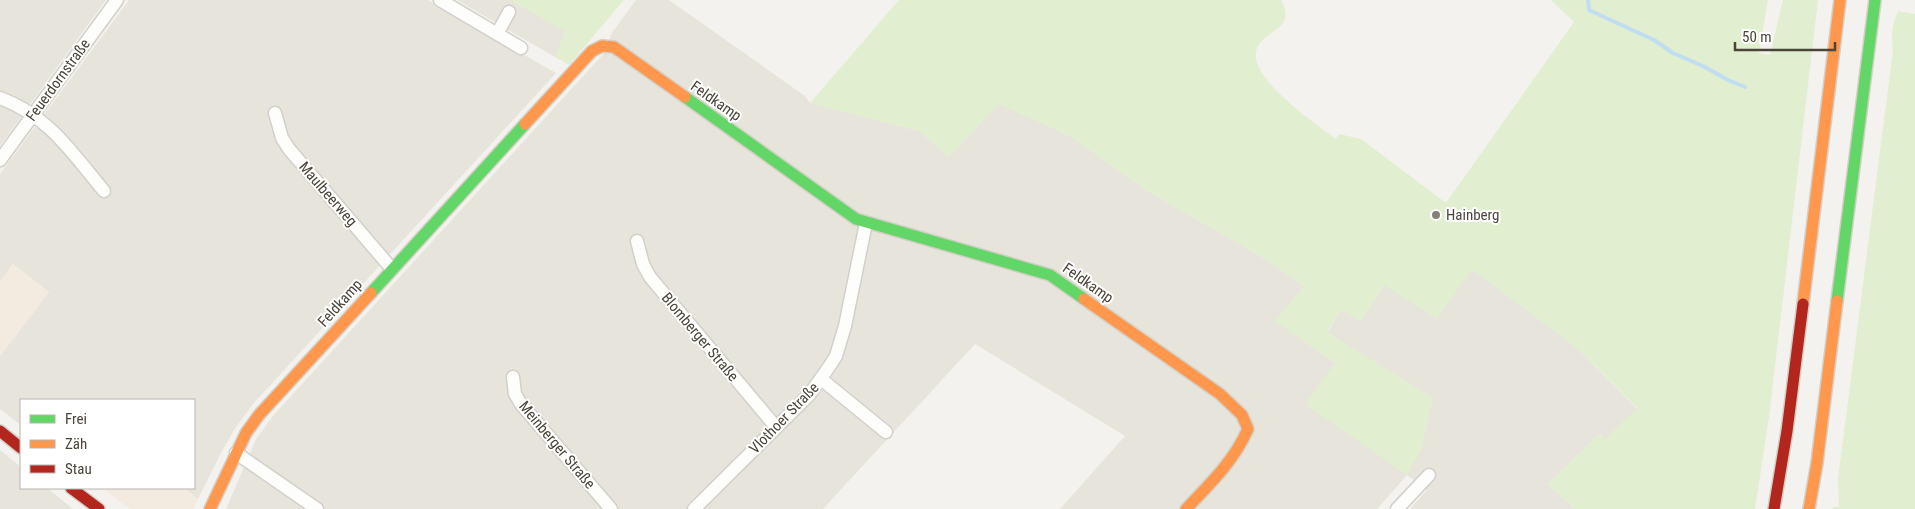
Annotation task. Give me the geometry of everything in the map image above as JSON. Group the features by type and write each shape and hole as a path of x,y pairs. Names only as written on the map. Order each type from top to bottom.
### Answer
{"main road":[{"path":"1774,509 1787,431 1840,0"},
{"path":"1809,509 1823,416 1875,0"},
{"name":"Feldkamp","path":"210,509 246,433 259,415 592,51 602,45 614,47 842,209 866,223 1050,275 1220,394 1242,415 1248,429 1244,441 1235,454 1186,509"},
{"path":"0,432 20,447"},
{"path":"72,489 98,509"}],"street":[{"name":"Feuerdornstraße","path":"0,160 117,0"},
{"path":"440,0 521,48"},
{"path":"496,34 509,12"},
{"path":"0,98 34,114 57,134 104,191"},
{"name":"Maulbeerweg","path":"275,114 282,138 289,149 392,269"},
{"name":"Vlothoer Straße","path":"701,507 776,427 809,395 836,356 846,326 866,223"},
{"name":"Blomberger Straße","path":"637,242 643,264 650,277 776,427"},
{"name":"Meinberger Straße","path":"513,377 515,394 521,404 610,509"},
{"path":"821,379 886,432"},
{"path":"236,453 317,509"},
{"path":"1398,509 1429,475"}],"shaded area":[{"path":"0,0 106,0 0,146"},
{"path":"129,0 428,0 556,73 253,404 236,427 222,451 198,499 185,489 195,489 195,399 20,399 20,424 0,409 0,356 49,292 13,264 0,281 0,174"},
{"path":"457,0 511,0 566,31 555,57"},
{"path":"636,0 669,0 805,96 810,103 919,131 949,157 999,103 1072,137 1146,190 1267,260 1304,286 1276,321 1335,363 1433,398 1327,333 1341,310 1361,321 1384,285 1472,269 1576,347 1637,409 1605,440 1600,434 1548,484 1575,509 1410,509 1427,490 1407,475 1377,509 1060,509 1125,436 975,344 823,509 226,509 256,439 272,417 607,50 611,34"},
{"path":"13,264 49,292 0,356 0,281"},
{"path":"0,450 20,466 20,489 48,489 73,509 0,509"},
{"path":"103,489 185,489 198,499 193,509 130,509"}],"green space":[{"path":"511,0 624,0 569,65 555,57 565,31"},
{"path":"899,0 1281,0 1285,10 1285,18 1277,29 1259,44 1256,52 1257,63 1274,88 1336,139 1339,134 1361,139 1446,203 1574,22 1551,0 1768,0 1759,53 1770,55 1783,0 1818,0 1769,417 1755,509 1575,509 1548,484 1600,434 1605,439 1637,408 1576,347 1472,269 1437,319 1384,285 1361,322 1341,310 1327,332 1433,398 1422,448 1407,475 1305,404 1335,363 1275,321 1304,286 1267,260 1146,190 1072,137 999,104 949,157 919,131 810,103"},
{"path":"1898,11 1915,14 1915,509 1832,509 1833,507 1839,507 1838,479 1893,50 1892,30"}],"waterway":[{"path":"1588,0 1589,10 1654,40 1673,53 1745,87"}],"traffic: fast":[{"path":"1837,301 1875,0"},
{"path":"685,97 856,219 1050,275 1084,299"},
{"path":"371,293 525,124"}],"traffic: slow":[{"path":"1803,304 1840,0"},
{"path":"525,124 592,51 602,46 614,47 685,97"},
{"path":"210,509 246,433 259,415 371,293"},
{"path":"1084,299 1220,394 1242,415 1248,429 1242,441 1221,472 1186,509"},
{"path":"1809,509 1817,463 1837,301"}],"traffic: jam":[{"path":"1774,509 1787,431 1803,304"},
{"path":"0,431 20,447"},
{"path":"72,489 99,509"}],"place":[{"name":"Hainberg","path":"1436,215"}]}
